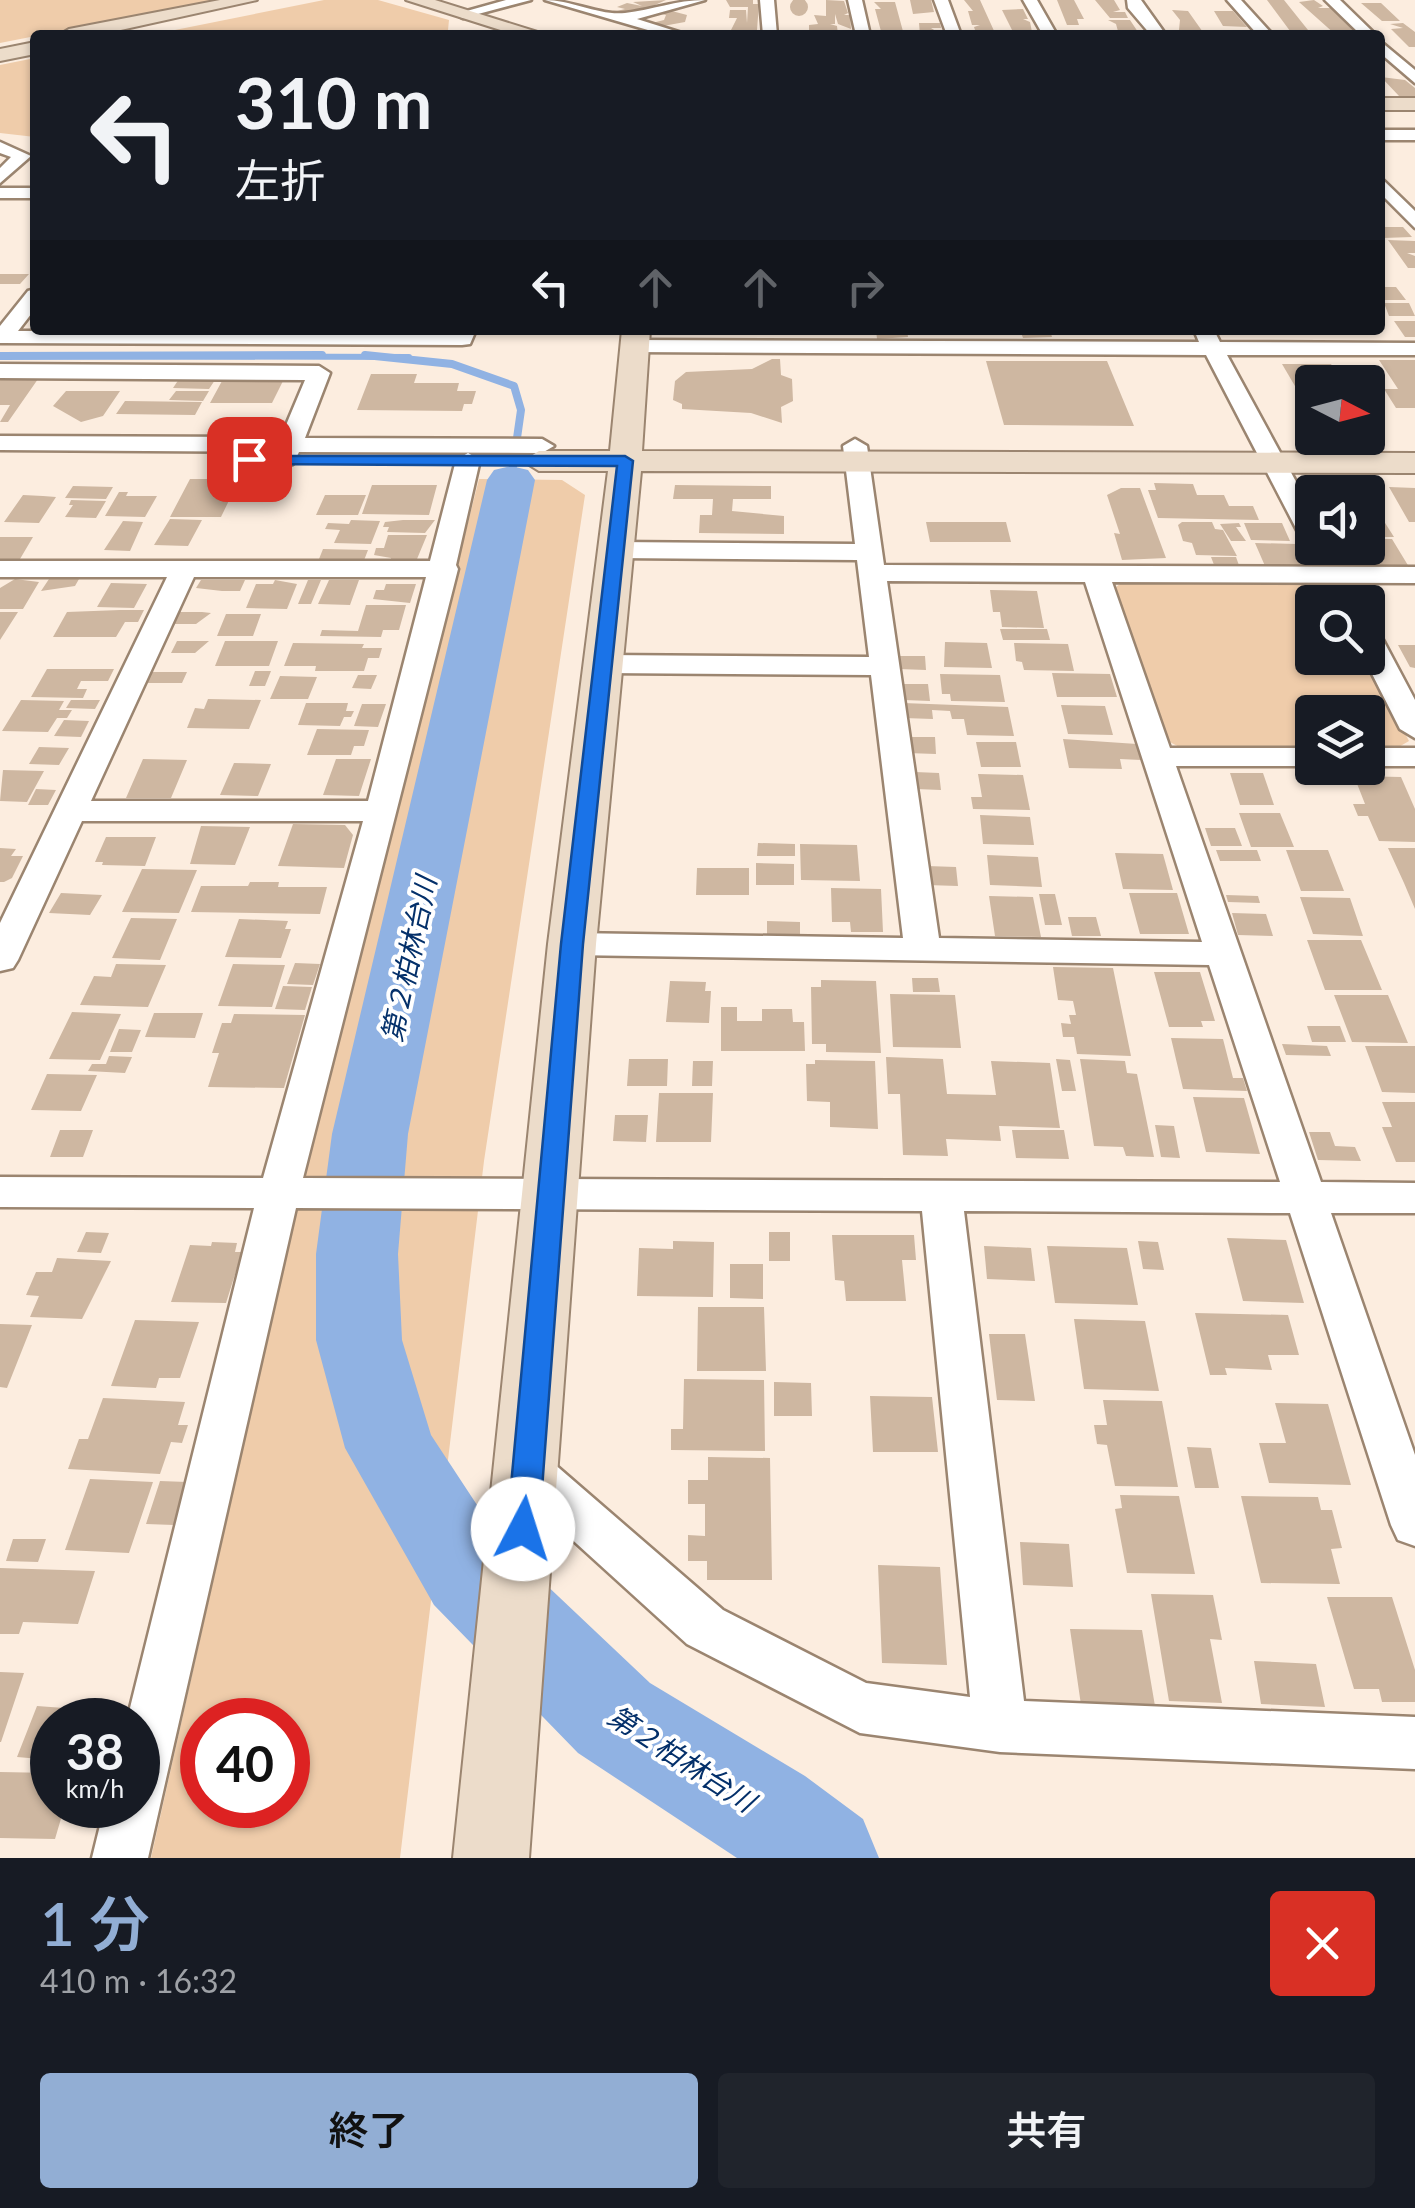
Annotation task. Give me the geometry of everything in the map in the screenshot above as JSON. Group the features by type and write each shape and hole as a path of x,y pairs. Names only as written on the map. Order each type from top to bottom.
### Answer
{"street":[{"path":"95,30 248,0"},
{"path":"124,30 276,0"},
{"path":"415,0 520,30"},
{"path":"463,14 524,0"},
{"path":"552,0 663,30"},
{"path":"621,18 698,0"},
{"path":"767,0 770,30"},
{"path":"855,0 862,30"},
{"path":"941,0 952,30"},
{"path":"1030,0 1047,30"},
{"path":"1134,0 1135,8 1155,30"},
{"path":"1234,0 1261,30"},
{"path":"1332,0 1364,30"},
{"path":"0,52 30,46"},
{"path":"1385,49 1414,75"},
{"path":"1385,74 1414,75"},
{"path":"1385,104 1415,104"},
{"path":"1385,136 1415,136"},
{"path":"0,147 22,156 0,178"},
{"path":"1385,188 1415,222"},
{"path":"0,192 30,193"},
{"path":"1,337 30,301"},
{"path":"1,337 106,335"},
{"path":"340,335 462,339 463,335"},
{"path":"491,1858 526,1500 572,944 605,664 635,338 1368,339 1415,349"},
{"path":"1208,339 1295,502"},
{"path":"0,372 318,373 287,451"},
{"path":"2,450 482,455 1270,454 1415,447"},
{"path":"856,453 881,666 923,952"},
{"path":"1270,454 1415,463"},
{"path":"159,1698 278,1196 444,569 482,455"},
{"path":"616,550 1097,576 1415,575"},
{"path":"1329,565 1340,585"},
{"path":"0,569 444,569"},
{"path":"1,956 74,811 184,569"},
{"path":"1097,576 1415,1526"},
{"path":"605,664 881,666"},
{"path":"1385,671 1415,729"},
{"path":"1160,757 1295,757"},
{"path":"1385,757 1415,757"},
{"path":"74,811 382,811"},
{"path":"572,944 1226,954"},
{"path":"0,1192 1415,1198"},
{"path":"941,1196 1000,1726"},
{"path":"526,1500 705,1627 860,1708 1000,1726 1415,1742"},
{"path":"120,1858 127,1828"}],"shaded area":[{"path":"0,0 218,0 66,30 30,30 30,37 0,43"},
{"path":"324,0 378,0 449,20 448,30 175,30"},
{"path":"30,59 30,136 0,133 0,65"},
{"path":"479,479 562,480 585,495 484,1161 400,1858 151,1858 180,1729 180,1828 310,1828 310,1698 187,1698 310,1149"},
{"path":"1124,581 1321,583 1295,585 1295,675 1375,675 1409,741 1397,748 1385,748 1385,695 1295,695 1295,749 1187,751 1166,740 1112,590"}],"building":[{"path":"666,0 655,5 659,6 623,14 613,12 625,9 617,7 627,3 642,6 633,2"},
{"path":"726,0 753,0 753,4 759,4 757,30 731,30 737,18 729,18 730,10 746,10 747,23 748,7 730,7"},
{"path":"826,0 844,1 848,13 844,15 850,15 851,29 838,24 835,14 835,24 830,24 837,30 809,30 809,25 818,24 814,15 826,16"},
{"path":"910,0 931,0 934,12 913,14"},
{"path":"964,0 980,0 994,30 975,30 980,25 972,25 968,11 973,11"},
{"path":"1057,0 1074,0 1084,19 1077,19 1079,25 1067,25"},
{"path":"1095,0 1114,0 1120,10 1113,12 1125,12 1128,18 1110,18"},
{"path":"1267,0 1284,0 1308,30 1289,30"},
{"path":"1314,0 1323,6 1318,8 1334,8 1352,30 1330,30 1299,2"},
{"path":"793,1 805,1 805,13 793,13"},
{"path":"874,2 895,2 903,30 881,30 875,9 881,9"},
{"path":"1361,3 1381,3 1400,21 1382,21"},
{"path":"1023,9 1028,19 1023,19 1030,22 1032,30 1012,30 1002,10"},
{"path":"668,10 687,15 685,22 663,26 652,23 664,20 666,15 657,13"},
{"path":"1172,10 1188,11 1201,30 1179,30 1180,20"},
{"path":"1214,11 1233,11 1247,27 1223,26"},
{"path":"1108,20 1130,20 1137,30 1118,30"},
{"path":"919,23 940,23 941,28 920,30"},
{"path":"1403,23 1415,32 1415,47 1409,47 1391,29 1403,28 1390,24"},
{"path":"1385,78 1405,80 1415,88 1415,96 1399,96"},
{"path":"1385,227 1403,227 1412,237 1385,238"},
{"path":"1388,240 1415,241 1415,253 1407,253 1415,256 1415,268 1408,268"},
{"path":"0,274 29,274 20,284 0,284"},
{"path":"1385,287 1396,287 1406,300 1385,300"},
{"path":"1385,303 1409,303 1415,316 1389,316"},
{"path":"1394,321 1415,321 1415,337 1405,337"},
{"path":"877,335 908,337 877,339"},
{"path":"1022,335 1052,337 1023,338"},
{"path":"780,359 781,375 792,379 793,401 781,407 782,423 751,413 682,409 682,404 673,400 675,381 686,372 752,369"},
{"path":"1379,360 1415,360 1415,408 1396,408 1385,389 1398,389"},
{"path":"986,361 1107,361 1134,426 1004,425"},
{"path":"1282,364 1332,365 1295,365 1295,386"},
{"path":"371,374 417,374 414,383 459,383 457,391 476,391 472,404 464,404 462,411 357,410"},
{"path":"0,379 38,379 8,422 0,422 10,405 0,405"},
{"path":"179,379 215,380 209,389 173,388"},
{"path":"222,381 283,381 272,403 210,403"},
{"path":"66,391 120,391 103,416 81,422 53,406"},
{"path":"176,391 209,391 203,401 169,400"},
{"path":"125,401 202,402 195,415 116,414"},
{"path":"190,479 225,479 222,484 237,484 221,517 170,517"},
{"path":"1154,483 1193,484 1197,495 1224,495 1229,506 1253,506 1259,520 1158,518 1148,490 1156,490"},
{"path":"372,485 437,485 429,515 362,514"},
{"path":"675,485 771,486 771,499 733,499 732,511 784,516 784,534 699,533 700,515 712,515 713,499 673,499"},
{"path":"73,486 113,487 106,499 65,498"},
{"path":"1389,487 1415,488 1415,522 1409,522"},
{"path":"1121,488 1140,488 1166,558 1122,560 1114,533 1120,534 1107,495"},
{"path":"119,492 128,492 126,496 157,496 145,517 105,516"},
{"path":"23,495 56,497 39,523 4,522"},
{"path":"325,495 366,495 358,515 316,515"},
{"path":"71,500 106,501 96,518 65,517 73,505 69,505"},
{"path":"170,519 202,520 188,546 154,545"},
{"path":"351,520 380,521 371,544 334,543 340,530 325,529 328,523 349,524"},
{"path":"435,520 425,533 387,532 389,527 383,527 385,522"},
{"path":"123,521 143,522 130,551 104,550"},
{"path":"926,522 1006,522 1011,542 930,542"},
{"path":"1212,522 1215,529 1223,530 1237,556 1196,555 1192,543 1183,541 1178,525"},
{"path":"1239,523 1241,527 1236,527 1246,541 1231,541 1220,524"},
{"path":"1244,523 1282,523 1290,541 1251,540"},
{"path":"1385,523 1394,537 1385,537"},
{"path":"388,535 427,535 417,559 390,563 391,558 374,555 376,548 384,548"},
{"path":"0,537 33,537 20,559 0,559"},
{"path":"1385,539 1392,539 1409,567 1371,567 1385,565"},
{"path":"1255,543 1295,544 1295,564 1265,566"},
{"path":"323,549 368,550 363,563 322,562 324,559 319,559"},
{"path":"1211,557 1236,557 1241,571 1216,570"},
{"path":"15,579 39,582 23,609 0,609 0,588"},
{"path":"49,579 79,579 75,586 41,591"},
{"path":"201,580 245,580 240,591 222,591 196,588"},
{"path":"275,580 297,584 287,609 246,608 256,584 273,584"},
{"path":"308,580 321,580 311,604 298,604"},
{"path":"329,580 359,580 350,605 318,604"},
{"path":"111,583 147,584 134,608 97,607"},
{"path":"386,584 416,584 410,603 373,599 376,590 384,590"},
{"path":"990,590 1037,591 1044,628 1002,627 1000,612 993,612"},
{"path":"366,605 406,605 399,630 383,630 381,637 320,636 322,630 358,631"},
{"path":"144,610 138,622 125,622 116,637 53,637 67,612"},
{"path":"0,612 18,612 0,640"},
{"path":"176,612 211,613 196,624 170,624"},
{"path":"226,614 261,614 253,636 217,636"},
{"path":"1000,629 1047,629 1050,640 1003,640"},
{"path":"177,641 209,641 195,653 171,653"},
{"path":"225,641 278,641 269,666 215,666"},
{"path":"945,642 987,643 992,668 944,667"},
{"path":"293,643 382,648 379,658 368,658 364,671 315,671 316,666 284,666"},
{"path":"1014,643 1068,644 1074,671 1024,670 1022,662 1016,661"},
{"path":"1398,645 1415,645 1415,668 1410,667"},
{"path":"897,656 925,656 926,670 899,669"},
{"path":"47,669 114,669 108,681 81,681 77,689 87,689 83,698 31,697"},
{"path":"255,671 271,671 265,686 249,686"},
{"path":"152,672 187,672 182,683 147,683"},
{"path":"1052,673 1110,674 1117,697 1057,697"},
{"path":"940,674 1000,675 1005,702 951,701 950,694 942,694"},
{"path":"358,675 377,675 371,689 352,688"},
{"path":"280,676 317,677 308,699 270,699"},
{"path":"902,684 928,684 930,701 904,700"},
{"path":"208,699 261,700 249,729 187,728 195,708 204,709"},
{"path":"21,700 64,701 59,710 72,710 67,718 57,718 48,732 2,731"},
{"path":"71,700 100,700 95,709 66,708"},
{"path":"306,703 348,703 346,711 354,711 351,717 344,717 340,726 298,725"},
{"path":"903,703 1008,707 1014,736 967,735 964,719 952,719 950,711 932,710 933,719 904,718"},
{"path":"362,704 386,704 378,727 354,726"},
{"path":"1061,705 1105,706 1113,735 1068,734"},
{"path":"64,720 89,721 81,737 54,736"},
{"path":"317,729 369,730 364,746 354,746 351,755 307,755"},
{"path":"906,737 935,737 936,754 907,753"},
{"path":"1063,739 1137,744 1141,760 1120,759 1122,769 1069,768"},
{"path":"976,742 1016,742 1021,767 981,767"},
{"path":"39,747 69,748 59,765 29,764"},
{"path":"143,759 187,760 171,798 126,798"},
{"path":"336,759 371,759 359,796 323,795"},
{"path":"234,763 271,764 258,796 220,795"},
{"path":"3,770 44,771 27,802 0,801"},
{"path":"915,772 939,773 941,790 916,789"},
{"path":"1230,773 1263,773 1274,805 1240,805"},
{"path":"978,774 1023,775 1030,810 973,809 971,797 982,797"},
{"path":"1385,777 1401,777 1415,809 1415,842 1379,841 1368,816 1358,816 1353,804 1365,804 1358,785 1385,785"},
{"path":"36,789 56,790 48,805 28,805"},
{"path":"1239,813 1280,813 1294,847 1251,847"},
{"path":"980,815 1030,817 1034,845 983,844"},
{"path":"293,824 345,825 353,835 344,868 278,866"},
{"path":"201,826 250,827 235,865 190,864"},
{"path":"1205,828 1235,828 1242,846 1211,846"},
{"path":"106,837 156,837 145,866 95,862"},
{"path":"758,843 795,844 795,856 757,856"},
{"path":"800,844 857,845 860,881 801,880"},
{"path":"0,848 16,849 11,856 23,856 12,878 4,882 0,882"},
{"path":"1388,848 1415,848 1415,909 1404,883"},
{"path":"1216,850 1257,850 1261,861 1220,861"},
{"path":"1286,850 1328,850 1344,891 1301,891"},
{"path":"1115,853 1163,854 1173,890 1123,889"},
{"path":"987,855 1038,857 1042,887 990,885"},
{"path":"756,863 794,864 794,885 756,885"},
{"path":"927,866 956,867 958,886 927,885"},
{"path":"697,868 749,868 749,895 696,895"},
{"path":"142,869 197,870 179,913 122,912"},
{"path":"250,882 279,882 278,887 327,887 320,914 191,912 201,886 248,886"},
{"path":"831,888 881,889 883,932 851,932 850,922 832,922"},
{"path":"61,893 102,895 90,915 49,913"},
{"path":"1129,893 1177,893 1189,934 1140,934"},
{"path":"1039,894 1055,894 1062,925 1045,925"},
{"path":"1226,895 1258,896 1260,903 1228,902"},
{"path":"989,896 1033,897 1041,937 995,936"},
{"path":"1300,897 1350,898 1363,936 1313,934"},
{"path":"1232,913 1266,914 1273,936 1238,935"},
{"path":"1068,917 1096,917 1101,936 1072,936"},
{"path":"131,918 177,919 160,960 112,958"},
{"path":"239,919 288,921 285,929 291,929 281,958 225,957"},
{"path":"767,921 800,922 800,934 767,934"},
{"path":"1307,940 1361,940 1382,990 1325,990"},
{"path":"295,963 320,964 313,985 287,984"},
{"path":"116,964 166,965 148,1007 80,1005 94,976 111,977"},
{"path":"233,964 285,965 272,1007 218,1006"},
{"path":"1053,967 1113,968 1131,1056 1077,1054 1074,1037 1063,1037 1061,1023 1071,1024 1069,1015 1076,1015 1073,1001 1058,1000"},
{"path":"1154,972 1200,972 1215,1021 1201,1021 1203,1027 1169,1027"},
{"path":"912,978 938,978 940,992 913,992"},
{"path":"821,980 876,981 881,1053 826,1052 826,1044 812,1044 811,987 821,987"},
{"path":"670,981 706,982 705,991 711,991 709,1023 666,1022"},
{"path":"283,986 312,987 305,1010 275,1009"},
{"path":"890,994 955,995 961,1048 893,1047"},
{"path":"1334,995 1388,995 1408,1043 1352,1042"},
{"path":"721,1007 737,1007 737,1021 762,1021 762,1009 792,1009 793,1022 804,1022 805,1051 721,1051"},
{"path":"72,1012 121,1014 100,1060 49,1059"},
{"path":"154,1013 203,1013 195,1038 145,1037"},
{"path":"234,1014 305,1015 284,1088 208,1087 219,1053 212,1053 222,1023 231,1023"},
{"path":"1307,1026 1340,1026 1346,1042 1312,1042"},
{"path":"119,1029 141,1030 132,1052 110,1052"},
{"path":"1171,1038 1223,1039 1233,1078 1243,1078 1247,1091 1183,1089"},
{"path":"1282,1044 1327,1046 1331,1056 1286,1055"},
{"path":"1365,1046 1415,1046 1415,1093 1382,1092"},
{"path":"109,1056 132,1057 125,1073 88,1071 92,1064 106,1064"},
{"path":"886,1057 943,1059 947,1094 996,1095 991,1061 1050,1063 1060,1128 999,1126 1001,1141 946,1139 948,1156 903,1155 900,1094 888,1094"},
{"path":"629,1059 668,1059 667,1086 627,1086"},
{"path":"1056,1059 1070,1060 1076,1091 1062,1091"},
{"path":"1080,1059 1125,1061 1127,1073 1137,1074 1154,1157 1126,1156 1123,1147 1094,1146"},
{"path":"815,1060 875,1061 878,1129 830,1127 830,1102 807,1101 806,1064 815,1064"},
{"path":"693,1061 713,1061 712,1086 692,1086"},
{"path":"47,1074 97,1075 81,1111 31,1110"},
{"path":"659,1093 713,1093 711,1142 656,1142"},
{"path":"1193,1097 1244,1098 1260,1154 1206,1152"},
{"path":"1382,1102 1415,1102 1415,1162 1396,1162 1382,1127 1392,1127"},
{"path":"615,1115 648,1115 646,1142 613,1141"},
{"path":"1155,1125 1174,1126 1180,1158 1161,1157"},
{"path":"60,1130 93,1130 83,1157 50,1157"},
{"path":"1012,1130 1064,1130 1069,1159 1016,1158"},
{"path":"1309,1132 1330,1132 1335,1146 1355,1147 1361,1161 1318,1160"},
{"path":"86,1232 109,1233 101,1253 77,1252"},
{"path":"769,1232 790,1232 790,1261 769,1261"},
{"path":"832,1235 914,1235 916,1260 902,1260 906,1301 846,1301 844,1281 835,1280"},
{"path":"1227,1238 1286,1240 1304,1303 1243,1301"},
{"path":"673,1241 714,1242 713,1297 637,1296 639,1248 673,1249"},
{"path":"1138,1241 1158,1242 1164,1270 1143,1269"},
{"path":"212,1242 237,1243 235,1252 242,1252 226,1303 171,1302 190,1245 211,1246"},
{"path":"984,1246 1031,1248 1035,1281 987,1279"},
{"path":"1047,1246 1127,1248 1138,1305 1055,1303"},
{"path":"57,1258 111,1261 82,1319 30,1317 39,1296 26,1295 36,1272 52,1272"},
{"path":"730,1264 763,1264 763,1299 730,1298"},
{"path":"698,1307 764,1307 766,1371 697,1371"},
{"path":"1195,1313 1288,1315 1299,1355 1268,1355 1272,1370 1225,1368 1227,1375 1210,1375"},
{"path":"1074,1319 1145,1321 1159,1391 1084,1389"},
{"path":"135,1320 199,1322 180,1378 159,1378 156,1388 111,1386"},
{"path":"0,1324 32,1325 7,1388 0,1387"},
{"path":"989,1334 1025,1334 1035,1401 997,1400"},
{"path":"684,1379 764,1380 765,1451 671,1450 671,1429 683,1429"},
{"path":"774,1382 811,1383 812,1416 774,1416"},
{"path":"870,1396 932,1397 938,1452 873,1452"},
{"path":"103,1398 185,1402 178,1425 188,1425 182,1443 171,1442 160,1474 68,1469 79,1439 88,1439"},
{"path":"1103,1400 1162,1401 1178,1487 1115,1486 1107,1445 1097,1444 1094,1425 1107,1425"},
{"path":"1275,1403 1328,1404 1351,1485 1269,1483 1259,1443 1286,1443"},
{"path":"1187,1447 1211,1448 1219,1488 1195,1488"},
{"path":"708,1457 770,1458 772,1580 707,1580 707,1561 688,1561 688,1535 705,1536 705,1504 688,1504 688,1480 708,1480"},
{"path":"90,1479 153,1482 129,1553 65,1550"},
{"path":"160,1481 187,1482 174,1525 146,1524"},
{"path":"1120,1495 1179,1496 1195,1574 1127,1573 1115,1509 1122,1508"},
{"path":"1241,1496 1318,1497 1321,1510 1332,1510 1342,1548 1331,1549 1340,1584 1261,1583"},
{"path":"13,1539 46,1539 38,1562 6,1561"},
{"path":"1020,1542 1069,1544 1073,1587 1023,1585"},
{"path":"878,1565 940,1567 947,1665 882,1663"},
{"path":"0,1568 95,1571 78,1624 23,1622 19,1634 0,1634"},
{"path":"1151,1594 1213,1595 1222,1640 1210,1639 1222,1703 1169,1701"},
{"path":"1327,1597 1392,1597 1415,1670 1415,1702 1382,1702 1379,1689 1354,1689"},
{"path":"1070,1629 1142,1630 1155,1706 1081,1705"},
{"path":"1254,1661 1316,1664 1325,1707 1261,1704"},
{"path":"0,1672 24,1673 1,1742 0,1742"},
{"path":"30,1724 30,1758 17,1757"},
{"path":"0,1772 30,1773 30,1828 58,1828 55,1839 0,1838"}],"waterway":[{"name":"第２柏林台川","path":"322,355 0,356 384,357"},
{"name":"第２柏林台川","path":"365,355 384,357"},
{"name":"第２柏林台川","path":"384,357 409,357"},
{"name":"第２柏林台川","path":"384,357 452,364 514,386 521,410 511,480"},
{"name":"第２柏林台川","path":"511,480 370,1134 357,1254 359,1340 390,1448 468,1574 614,1718 767,1814 824,1858"}],"route":[{"path":"249,459 625,461 572,944 523,1529"}]}
